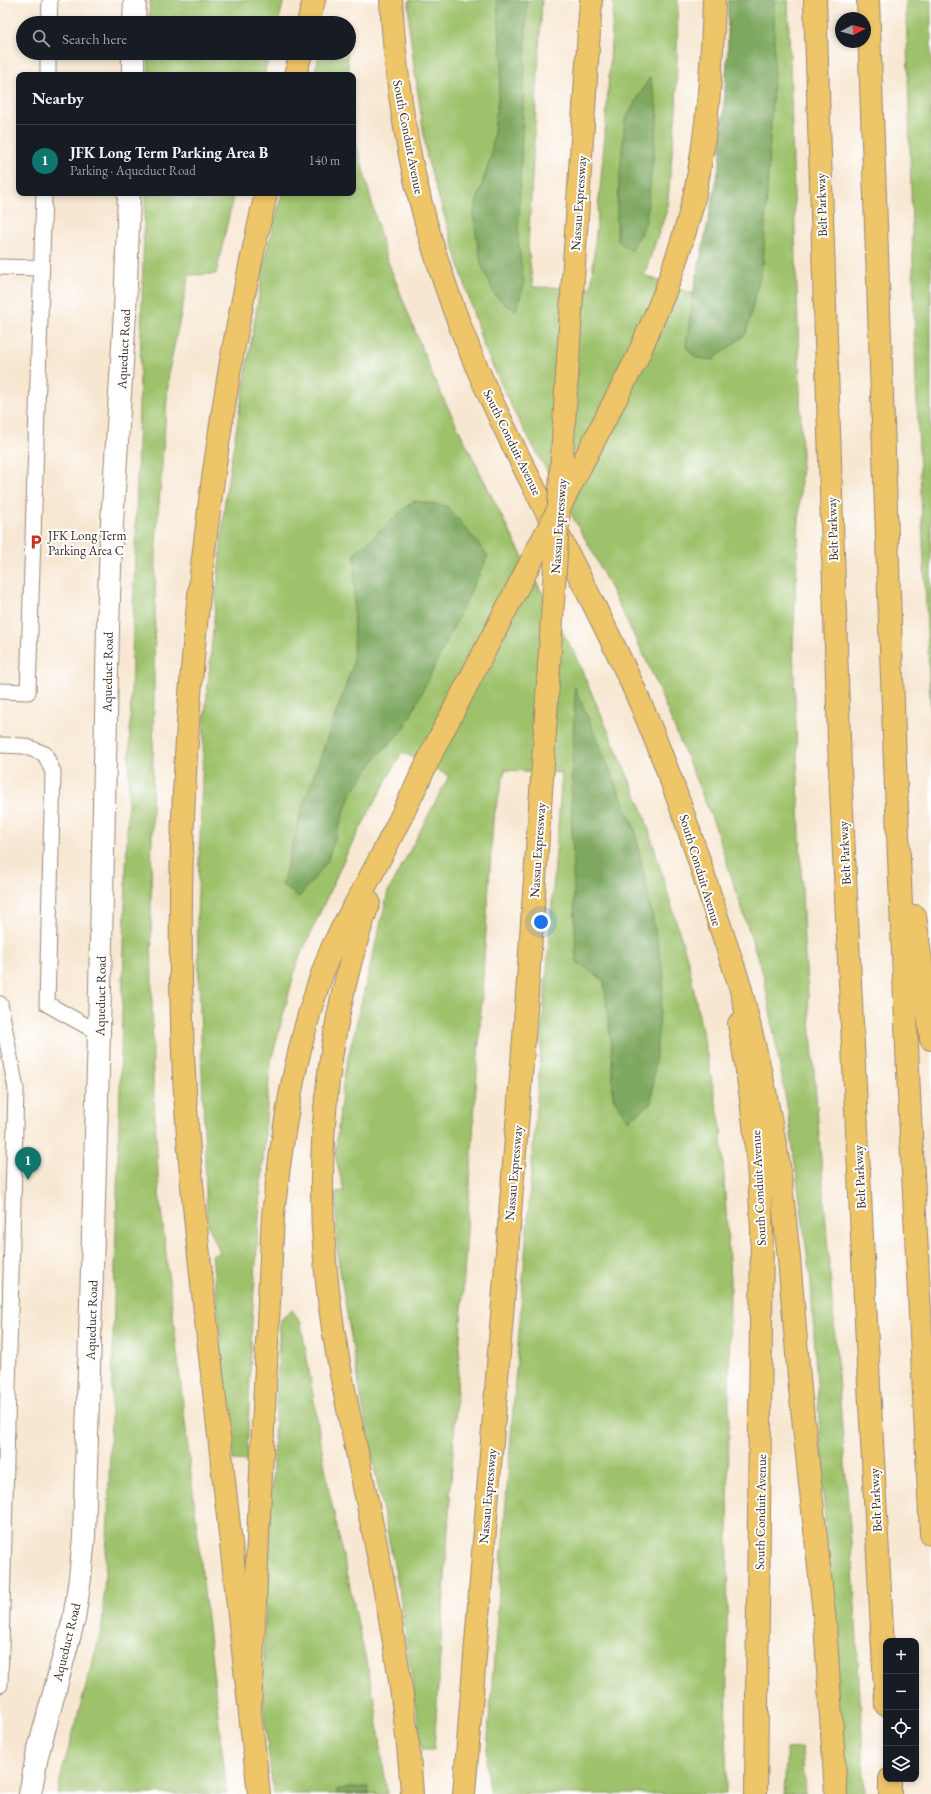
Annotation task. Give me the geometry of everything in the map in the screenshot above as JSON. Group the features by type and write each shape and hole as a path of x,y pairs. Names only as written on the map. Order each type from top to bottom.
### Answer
{"main road":[{"path":"310,16 314,0"},
{"name":"South Conduit Avenue","path":"391,0 394,53 401,105 411,159 423,211 454,310 474,361 522,463 608,632 636,692 669,771 715,912 745,1052 759,1163 762,1230 756,1794"},
{"name":"Nassau Expressway","path":"464,1794 523,1046 543,763 591,0"},
{"path":"250,1710 272,1237 283,1135 307,1023 328,956 398,826 432,752 637,358 665,292 682,240 694,195 704,145 709,100 714,0"},
{"name":"Belt Parkway","path":"814,0 840,769 869,1386 884,1674"},
{"path":"868,0 895,763 909,1094 931,1534"},
{"path":"296,72 299,60"},
{"path":"260,1794 193,1207 183,1052 181,895 186,743 206,532 230,367 265,196"},
{"path":"895,763 931,1040"},
{"path":"398,826 360,927 349,969 335,1039 324,1117 322,1219 325,1262 336,1345 392,1627 407,1732 412,1794"},
{"path":"715,912 741,993 764,1086 779,1166 789,1258 800,1389 825,1623 836,1794"},
{"path":"890,1782 890,1794"}],"street":[{"path":"134,16 135,0"},
{"path":"133,60 133,72"},
{"name":"Aqueduct Road","path":"30,1794 36,1756 74,1619 80,1578 86,1489 99,1033 109,592 125,313 129,196"}],"lane":[{"path":"49,16 50,0"},
{"path":"48,60 48,72"},
{"path":"0,692 28,692 44,196"},
{"path":"0,267 41,268"},
{"path":"0,746 24,746 45,754 53,772 47,1004 99,1033"},
{"path":"0,1004 16,1089 5,1288 0,1685"}],"green space":[{"path":"150,0 284,0 280,16 149,16"},
{"path":"409,0 542,0 528,247 533,287 591,288 605,134 614,0 678,0 676,110 667,210 644,275 693,294 720,164 728,47 728,0 788,0 802,457 793,645 804,943 853,1567 865,1794 841,1794 811,1283 788,1112 764,977 714,823 648,664 593,553 515,414 483,345 427,158 409,28"},
{"path":"497,0 527,0 518,240 524,285 516,310 506,305 495,295 481,264 473,214 491,156 502,64"},
{"path":"728,0 774,0 774,69 763,264 746,334 713,360 696,358 686,347 693,294 720,164 728,47"},
{"path":"906,0 931,0 931,721 916,381"},
{"path":"149,60 268,60 265,72 148,72"},
{"path":"318,60 348,60 349,72 315,72"},
{"path":"650,77 658,113 646,222 631,251 617,240 617,204 625,120"},
{"path":"356,142 385,254 433,377 504,521 575,655 643,811 688,961 721,1127 730,1278 726,1794 489,1794 486,1762 562,773 505,770 493,820 434,1750 422,1750 399,1590 365,1421 338,1259 335,1192 344,1191 335,1155 344,1075 388,892 449,776 402,752 348,851 297,963 270,1065 252,1318 247,1461 233,1460 212,1255 220,1253 207,1222 197,918 204,726 226,491 266,253 281,196 356,196"},
{"path":"145,196 233,196 216,274 189,275 169,371 156,543 151,901 153,1080 159,1192 227,1794 58,1794 61,1776 102,1628 108,1518"},
{"path":"413,501 447,506 488,556 405,727 378,755 350,795 327,862 299,897 282,885 301,812 353,665 355,553"},
{"path":"575,687 635,830 664,975 651,1103 629,1120 613,1098 612,1052 604,981 576,961 571,799"},
{"path":"292,1310 301,1323 329,1491 375,1702 387,1794 273,1794 263,1705 264,1638 280,1321"},
{"path":"802,1748 805,1794 784,1794 787,1749"},
{"path":"368,1787 369,1794 337,1794 337,1789"}],"place":[{"name":"JFK Long Term Parking Area C","path":"36,542"},
{"name":"JFK Long Term Parking Area B","path":"28,1180"}]}
